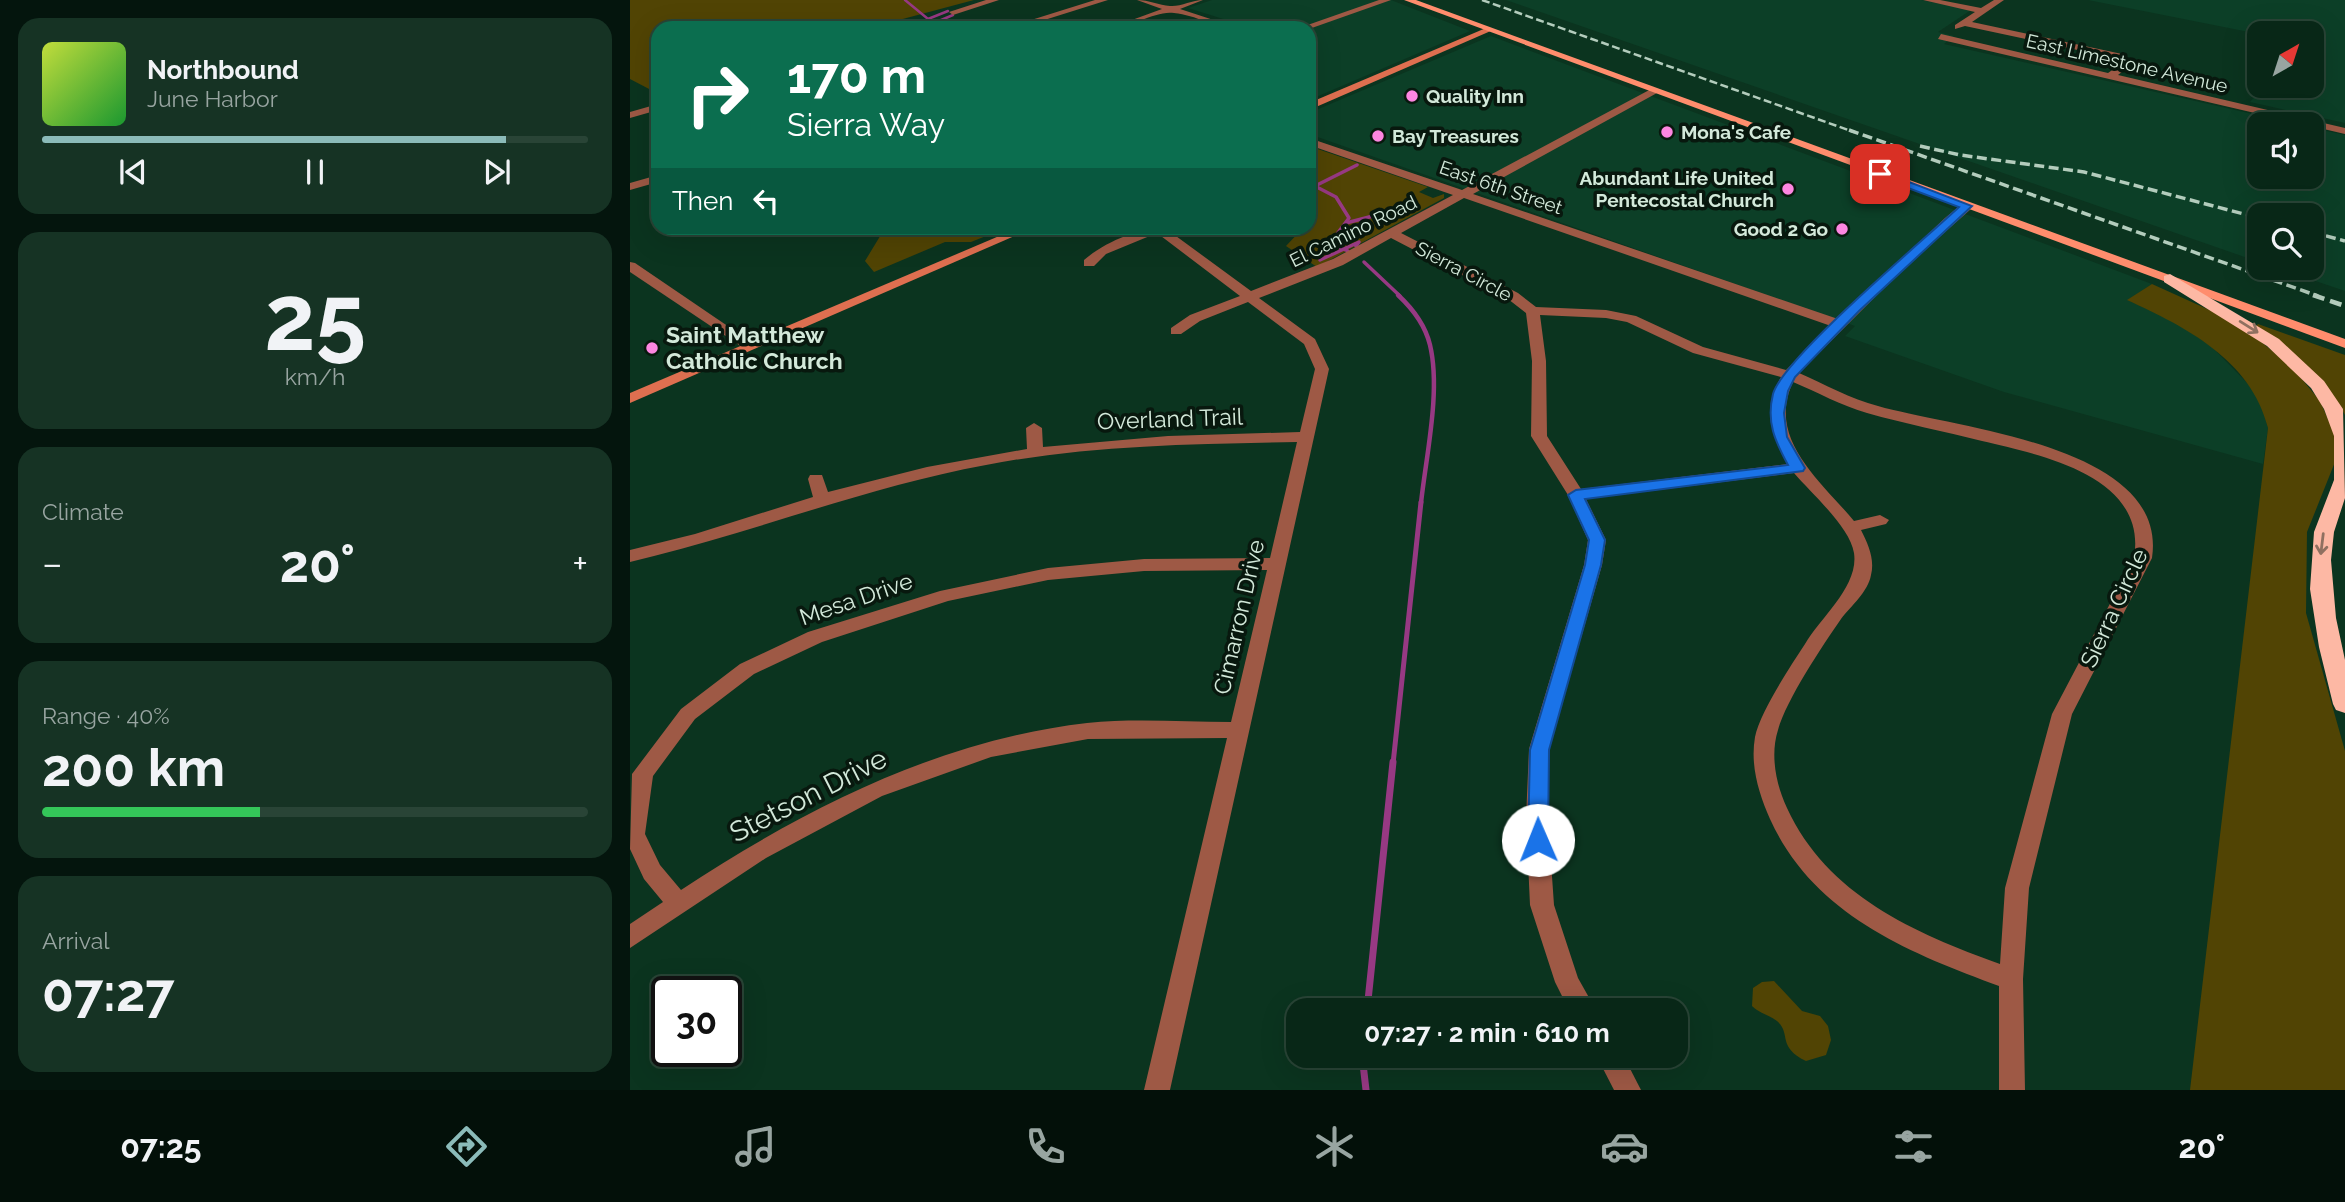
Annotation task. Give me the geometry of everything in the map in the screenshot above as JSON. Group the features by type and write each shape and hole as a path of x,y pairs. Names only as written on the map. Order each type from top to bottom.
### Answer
{"highway":[{"path":"2170,279 2264,337 2300,366 2328,401 2343,436 2344,478 2321,538 2319,583 2327,639 2345,704"}],"main road":[{"path":"1408,0 2345,344"},
{"path":"1316,104 1489,30"},
{"path":"630,398 1011,235"}],"street":[{"path":"953,12 995,0"},
{"path":"1034,21 1104,0"},
{"path":"1141,0 1212,21"},
{"path":"1135,21 1199,0"},
{"path":"1316,24 1387,0"},
{"path":"1927,0 1982,11"},
{"path":"1931,43 2000,0"},
{"path":"1963,23 2119,56 2123,67 2110,76"},
{"name":"East Limestone Avenue","path":"1941,37 2110,76 2137,85 2345,131"},
{"name":"El Camino Road","path":"1176,331 1195,318 1338,262 1653,91"},
{"path":"630,115 651,109"},
{"name":"East 6th Street","path":"1316,143 1839,324"},
{"path":"630,187 651,180"},
{"path":"1967,206 1839,324 1790,375 1781,391 1777,413 1780,437 1798,468 1850,527 1865,555 1863,576 1808,651 1766,732 1765,777 1783,830 1822,880 1871,919 1922,947 2011,979"},
{"name":"Sierra Circle","path":"1393,234 1513,296 1533,311 1606,314 1631,319 1698,350 1790,375 1893,416 2058,454 2088,468 2115,486 2137,513 2146,539 2143,558 2062,714 2017,888 2011,979 2012,1090"},
{"path":"1089,263 1102,251 1142,235"},
{"name":"Cimarron Drive","path":"1157,1090 1322,369 1310,342 1168,235"},
{"path":"634,272 750,346"},
{"name":"Sierra Circle","path":"1533,311 1539,361 1539,436 1576,495 1597,540 1593,565 1539,750 1537,819 1542,905 1567,982 1576,998"},
{"path":"1034,428 1035,450"},
{"name":"Overland Trail","path":"630,556 665,549 822,499 943,469 1035,450 1139,441 1306,437"},
{"path":"1576,495 1798,468"},
{"path":"816,479 822,499"},
{"path":"1850,527 1880,520"},
{"name":"Mesa Drive","path":"679,904 652,872 634,834 643,774 688,714 747,669 815,637 946,595 1035,576 1144,565 1277,564"},
{"name":"Stetson Drive","path":"630,937 758,850 874,790 989,748 1088,731 1238,730"},
{"path":"1616,1068 1628,1090"}],"shaded area":[{"path":"630,0 974,0 895,21 651,21 651,90 630,79"},
{"path":"1212,0 1391,0 1470,31 1316,97 1316,21 1230,21 1188,8"},
{"path":"1506,0 1921,0 1971,10 1938,32 1954,36 1944,44 2247,113 2247,189 2324,189 2324,131 2345,135 2345,291 2312,280 2324,280 2324,203 2247,203 2247,258"},
{"path":"2088,0 2345,0 2345,123 2324,118 2324,112 2295,112 2250,102 2254,98 2324,98 2324,21 2247,21 2247,32"},
{"path":"1491,36 2152,284 2128,300 2175,322 2211,346 2252,388 2262,406 2268,428 2263,464 2004,392 1845,336 1855,326 1316,136 1316,110"},
{"path":"1316,148 1428,187 1419,192 1433,198 1444,194 1444,198 1317,267 1286,246 1296,235 1316,235"},
{"path":"881,235 988,235 971,242 945,242 874,272 865,261"},
{"path":"2152,284 2216,313 2255,337 2291,366 2320,401 2335,435 2335,462 2307,532 2306,613 2345,751 2345,1090 2190,1090 2268,428 2247,383 2231,365 2193,334 2127,300"},
{"path":"2258,324 2345,355 2345,415 2317,377 2256,326"},
{"path":"1774,981 1802,1011 1820,1016 1828,1026 1831,1040 1826,1055 1806,1061 1797,1056 1788,1045 1784,1031 1777,1021 1752,1006 1753,988 1762,982"}],"waterway":[{"path":"905,0 928,19"},
{"path":"928,19 948,11"},
{"path":"939,21 953,15"},
{"path":"1316,186 1357,165"},
{"path":"1316,187 1336,197 1349,218 1334,238 1334,245 1344,249"},
{"path":"1346,223 1373,216"},
{"path":"1344,249 1359,242 1356,246"},
{"path":"1320,260 1344,249"},
{"path":"1344,249 1348,251"},
{"path":"1364,262 1400,296"},
{"path":"1398,295 1422,324 1428,337 1433,363 1433,403 1421,503"},
{"path":"1393,764 1421,502"},
{"path":"1368,998 1393,762"},
{"path":"1363,1068 1366,1090"}],"railway":[{"path":"1482,0 1854,132"},
{"path":"1849,130 2318,296"},
{"path":"1920,146 1960,155 2084,172 2247,215"},
{"path":"2324,235 2345,241"},
{"path":"2313,295 2345,306"}],"place":[{"name":"Quality Inn","path":"1412,96"},
{"name":"Mona's Cafe","path":"1667,132"},
{"name":"Bay Treasures","path":"1378,136"},
{"name":"Abundant Life United Pentecostal Church","path":"1788,189"},
{"name":"Good 2 Go","path":"1842,229"},
{"name":"Saint Matthew Catholic Church","path":"652,348"}],"route":[{"path":"1538,840 1539,750 1593,565 1597,540 1576,495 1798,468 1780,437 1777,413 1781,391 1790,375 1839,324 1967,206 1880,174"}]}
